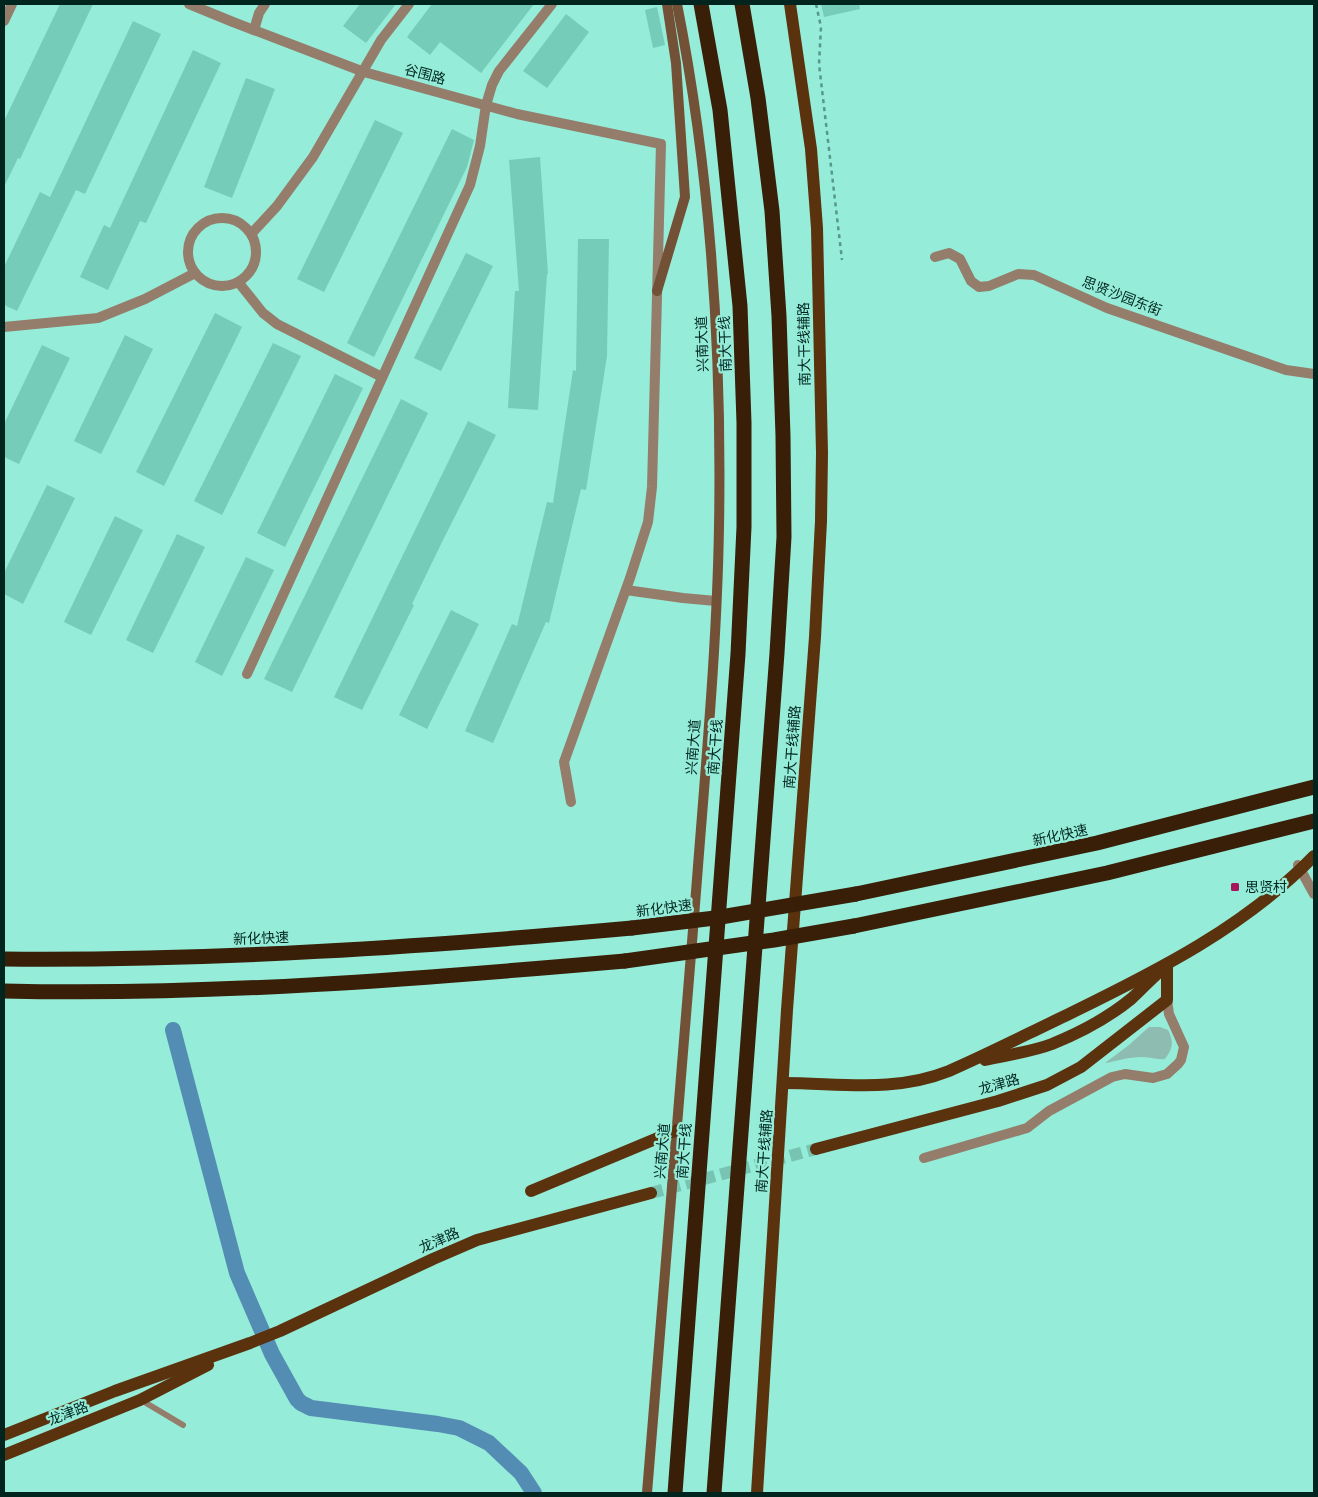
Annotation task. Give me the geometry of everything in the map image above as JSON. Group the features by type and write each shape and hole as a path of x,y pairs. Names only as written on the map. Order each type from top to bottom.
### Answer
{"highway":[{"name":"南大干线","path":"675,1493 738,664 744,527 744,423 740,306 720,110 701,4"},
{"path":"714,1493 784,537 779,316 772,212 758,98 742,4"},
{"name":"新化快速","path":"4,959 202,957 304,953 512,939 715,918 856,894 1097,843 1314,787"},
{"path":"4,991 141,992 296,986 434,978 625,961 774,940 854,926 1107,873 1314,821"}],"main road":[{"path":"657,291 685,197 676,63 667,4"},
{"name":"兴南大道","path":"647,1493 704,781 719,527 719,423 710,236 695,115 677,4"},
{"name":"南大干线辅路","path":"757,1493 798,859 816,628 821,521 822,453 817,228 811,149 790,4"},
{"path":"784,1083 854,1086 898,1085 932,1078 968,1063 1166,964 1220,933 1251,912 1299,867 1314,856"},
{"path":"968,1063 1038,1048 1052,1044 1075,1033 1113,1012 1131,998 1166,964"},
{"path":"1166,964 1167,1000"},
{"name":"龙津路","path":"816,1149 998,1101 1047,1085 1089,1061 1167,1000"},
{"path":"531,1191 677,1130"},
{"name":"龙津路","path":"4,1435 115,1391 280,1331 477,1240 651,1193"},
{"name":"龙津路","path":"4,1455 140,1400 250,1343"}],"street":[{"path":"4,21 12,4"},
{"name":"谷围路","path":"189,4 364,72 486,106 661,144 657,291"},
{"path":"254,30 259,13 265,4"},
{"path":"252,233 277,206 313,158 381,40 409,4"},
{"path":"247,674 470,185 492,85 499,71 552,4"},
{"path":"216,218 234,219 244,224 252,233 256,244 256,256 253,267 239,283 224,286 213,285 203,281 195,273 190,264 189,242 194,232 202,224 216,218"},
{"name":"思贤沙园东街","path":"935,257 949,253 960,259 971,280 979,287 989,286 1018,274 1034,275 1107,308 1286,370 1314,374"},
{"path":"4,327 98,318 145,299 195,273"},
{"path":"239,283 263,313 277,324 382,377"},
{"path":"571,802 564,762 626,590 648,522 652,487 657,291"},
{"path":"626,590 716,601"},
{"path":"1299,867 1314,894"},
{"path":"924,1158 1027,1128 1049,1111 1112,1077 1125,1074 1153,1078 1167,1074 1181,1060 1184,1047 1169,1014 1167,1000"}],"lane":[{"path":"140,1400 183,1426"}],"path":[{"path":"816,4 820,26 820,64 842,260"}],"shaded area":[{"path":"1149,1027 1160,1027 1168,1030 1172,1045 1165,1059 1136,1057 1105,1063 1129,1045"}],"building":[{"path":"60,4 93,4 20,159 18,158 4,187 4,121"},
{"path":"360,4 396,4 366,43 343,26"},
{"path":"432,4 534,4 481,73 440,42 430,55 407,37"},
{"path":"821,4 859,4 860,9 824,17"},
{"path":"657,7 665,45 653,48 645,10"},
{"path":"566,14 589,32 547,88 523,71"},
{"path":"133,21 161,34 85,194 76,190 17,311 4,305 4,267 40,192 50,197"},
{"path":"193,50 221,63 146,223 140,221 108,290 80,277 104,225 110,228"},
{"path":"246,78 275,89 232,198 204,187"},
{"path":"375,120 403,133 324,292 297,279"},
{"path":"452,129 474,140 467,167 374,357 347,343"},
{"path":"540,157 548,274 538,410 508,408 515,291 519,291 509,160"},
{"path":"578,239 609,239 607,356 586,490 581,489 549,623 546,622 493,743 465,731 512,624 517,626 547,502 553,503 573,370 576,371"},
{"path":"466,253 493,266 441,371 414,358"},
{"path":"215,313 242,327 164,486 136,472"},
{"path":"125,335 153,349 101,454 74,441"},
{"path":"273,343 301,356 222,515 194,501"},
{"path":"42,345 70,358 19,464 4,457 4,424"},
{"path":"335,374 363,388 285,547 257,533"},
{"path":"401,399 428,413 292,692 264,679"},
{"path":"468,421 496,435 443,540 412,604 414,605 362,710 334,697"},
{"path":"47,485 75,498 23,604 4,594 4,573"},
{"path":"115,516 143,530 91,635 64,622"},
{"path":"177,534 205,547 153,653 126,640"},
{"path":"246,557 274,570 222,676 195,662"},
{"path":"451,610 479,624 427,729 399,715"}],"waterway":[{"path":"173,1030 237,1273 272,1354 297,1399 311,1408 459,1428 489,1443 521,1473 534,1493"}],"tunnel":[{"path":"651,1193 816,1149"}],"place":[{"name":"思贤村","path":"1235,887"}]}
